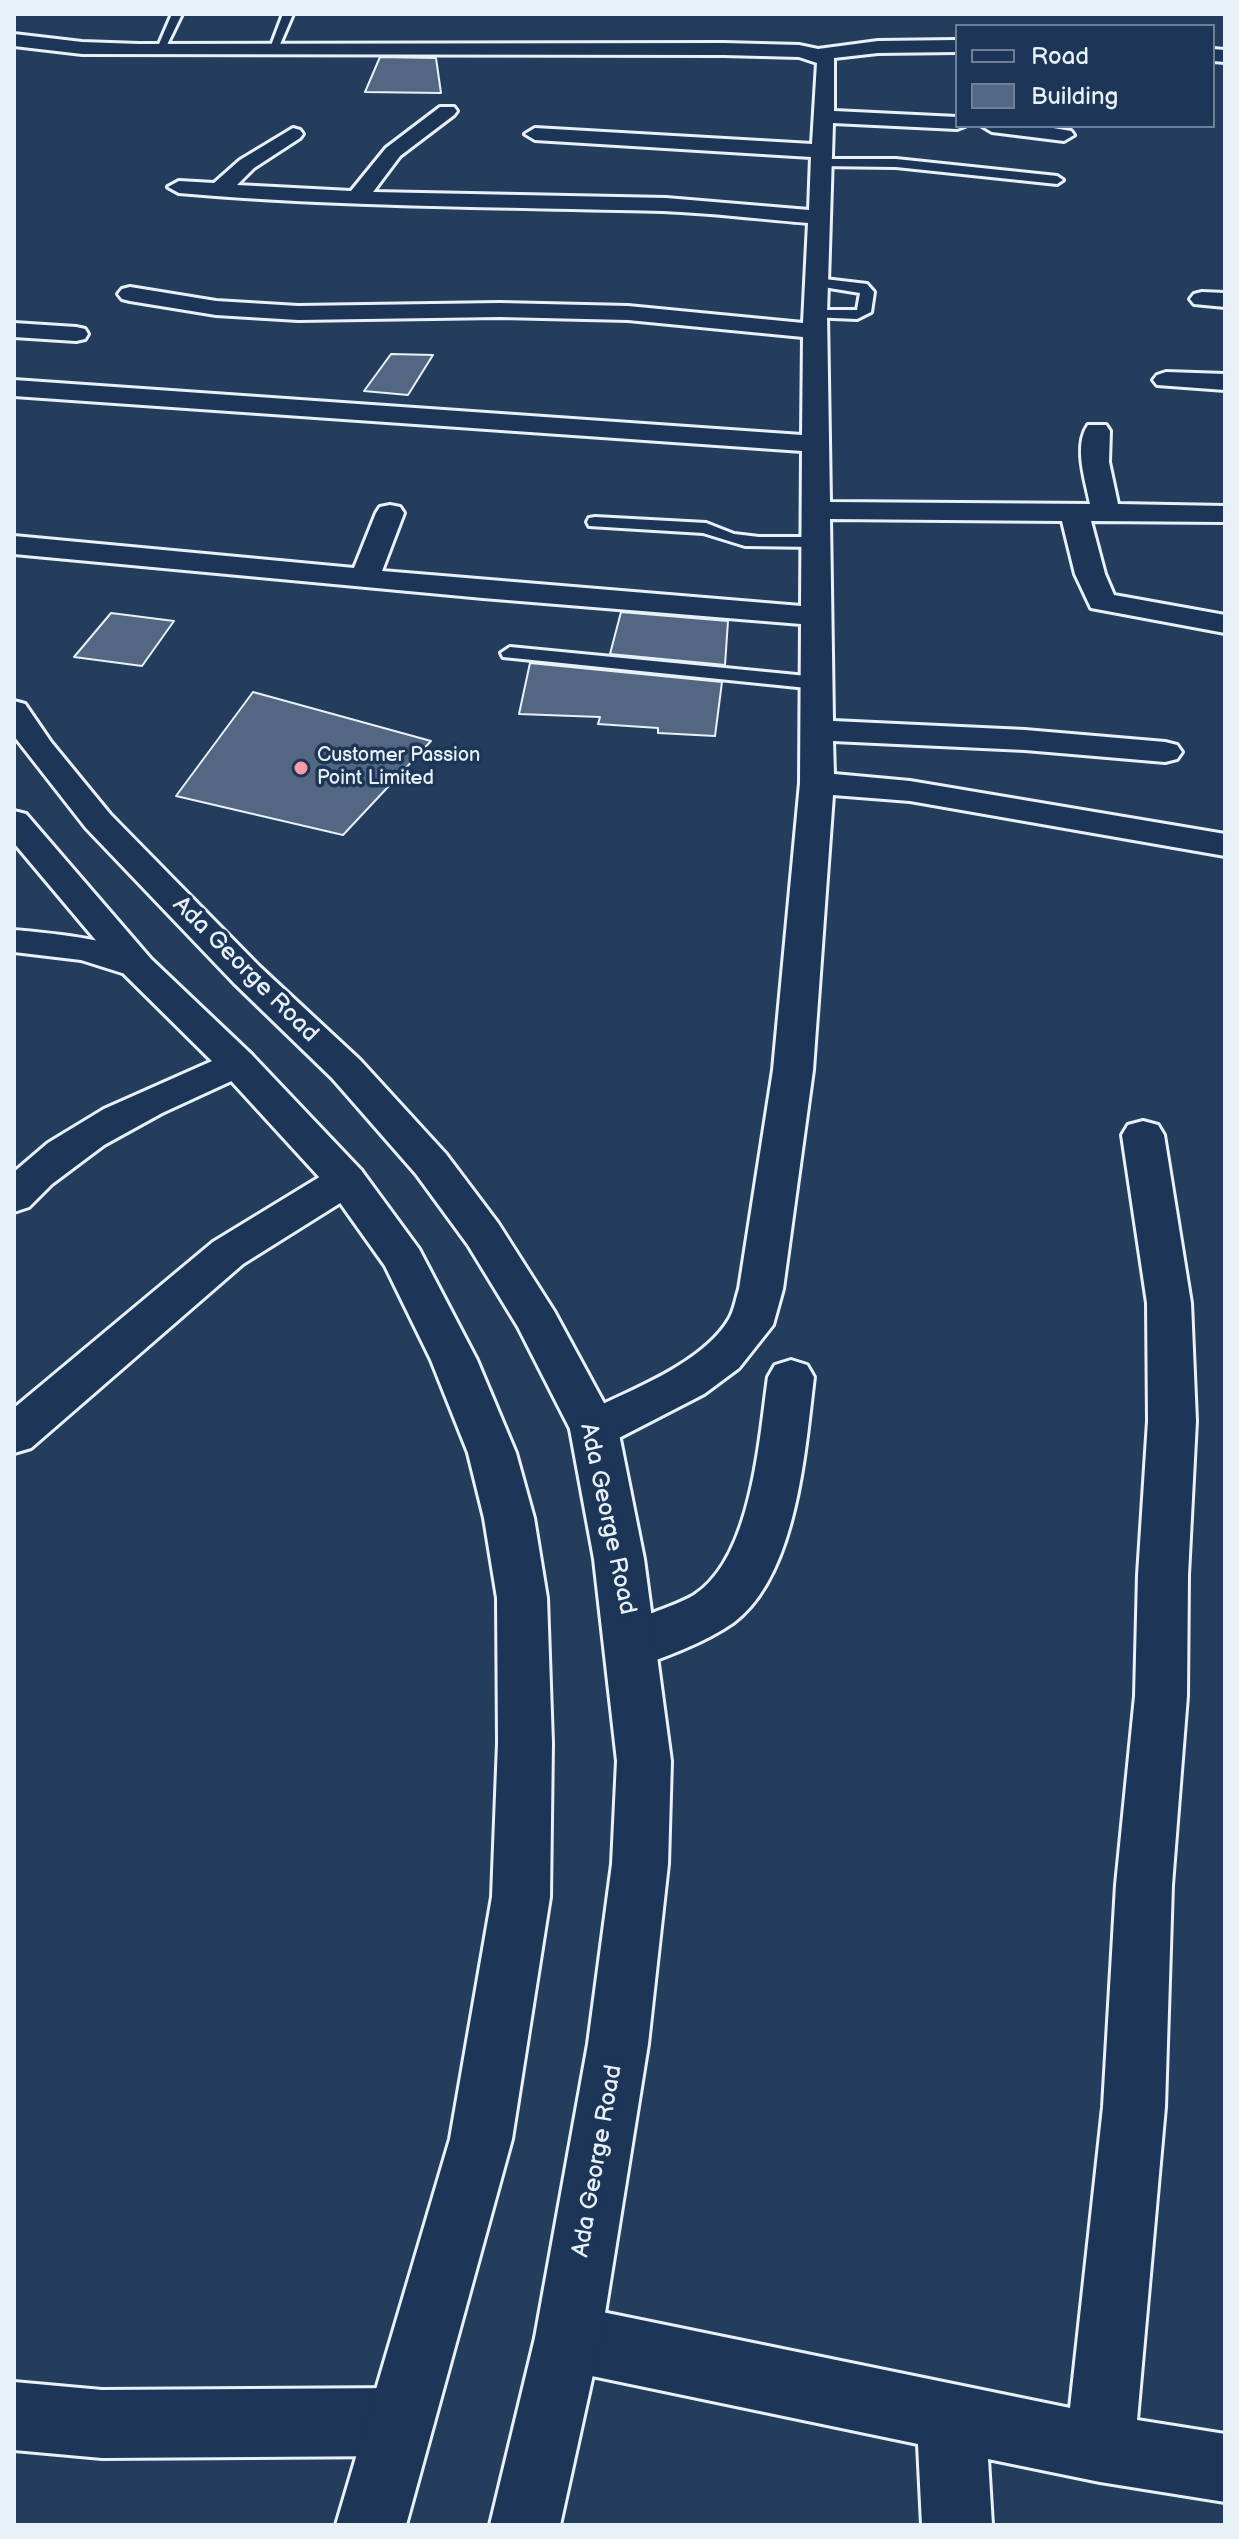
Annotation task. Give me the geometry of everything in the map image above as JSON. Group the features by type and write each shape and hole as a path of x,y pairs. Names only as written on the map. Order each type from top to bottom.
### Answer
{"street":[{"path":"20,41 39,20"},
{"path":"527,49 529,26"},
{"path":"724,26 724,49"},
{"path":"20,41 142,40 160,49 273,49 334,41 527,49 799,51 818,55 878,47 955,46"},
{"path":"594,1429 688,1382 723,1356 750,1325 761,1289 793,1070 817,783 815,322 826,61 818,55"},
{"path":"359,196 393,152 447,111"},
{"path":"823,116 955,123"},
{"path":"1008,128 1064,135"},
{"path":"218,191 247,164 293,134"},
{"path":"535,134 821,157"},
{"path":"179,187 451,202 666,205 818,217"},
{"path":"130,294 216,308 298,313 500,310 815,322"},
{"path":"14,330 76,334"},
{"path":"1166,380 1225,382"},
{"path":"14,388 816,444"},
{"path":"1097,431 1095,462 1106,512"},
{"path":"816,526 1074,511 1225,514"},
{"path":"1074,511 1090,574 1102,602 1225,624"},
{"path":"365,577 390,513"},
{"path":"14,545 818,616"},
{"name":"Ada George Road","path":"14,711 38,748 98,821 247,975 346,1069 431,1164 483,1234 531,1310 594,1429 632,1647 644,1761 640,1864 618,2044 568,2338 525,2525"},
{"path":"817,730 1025,740 1165,752"},
{"path":"817,783 910,791 1225,845"},
{"path":"14,821 138,967 237,1063 346,1180 404,1260 454,1360 492,1453 509,1518 522,1598 525,1743 521,1897 481,2139 371,2525"},
{"path":"14,941 87,949 138,967"},
{"path":"14,1197 33,1176 125,1114 237,1063"},
{"path":"1100,2448 1134,2107 1144,1885 1161,1696 1163,1575 1172,1421 1169,1303 1143,1135"},
{"path":"14,1435 228,1253 346,1180"},
{"path":"632,1647 717,1607 740,1585 756,1553 776,1477 791,1377"},
{"path":"568,2338 1100,2448 1225,2468"},
{"path":"14,2416 102,2424 400,2422"},
{"path":"951,2417 957,2525"}],"lane":[{"path":"160,49 177,14"},
{"path":"273,49 288,14"},
{"path":"821,157 1057,180"},
{"path":"815,322 864,312 867,292 862,287 816,282"},
{"path":"595,522 706,528 716,535 758,542 816,526"},
{"path":"510,653 817,683"}],"building":[{"path":"380,57 436,58 441,93 365,92"},
{"path":"391,354 433,355 408,395 364,391"},
{"path":"621,612 728,621 725,665 610,654"},
{"path":"111,613 174,621 142,666 74,657"},
{"path":"530,663 722,682 715,736 658,733 658,728 598,724 600,717 519,714"},
{"name":"Customer Passion Point Limited","path":"253,692 431,741 343,835 176,796"}],"place":[{"name":"Customer Passion Point Limited","path":"301,768"}]}
